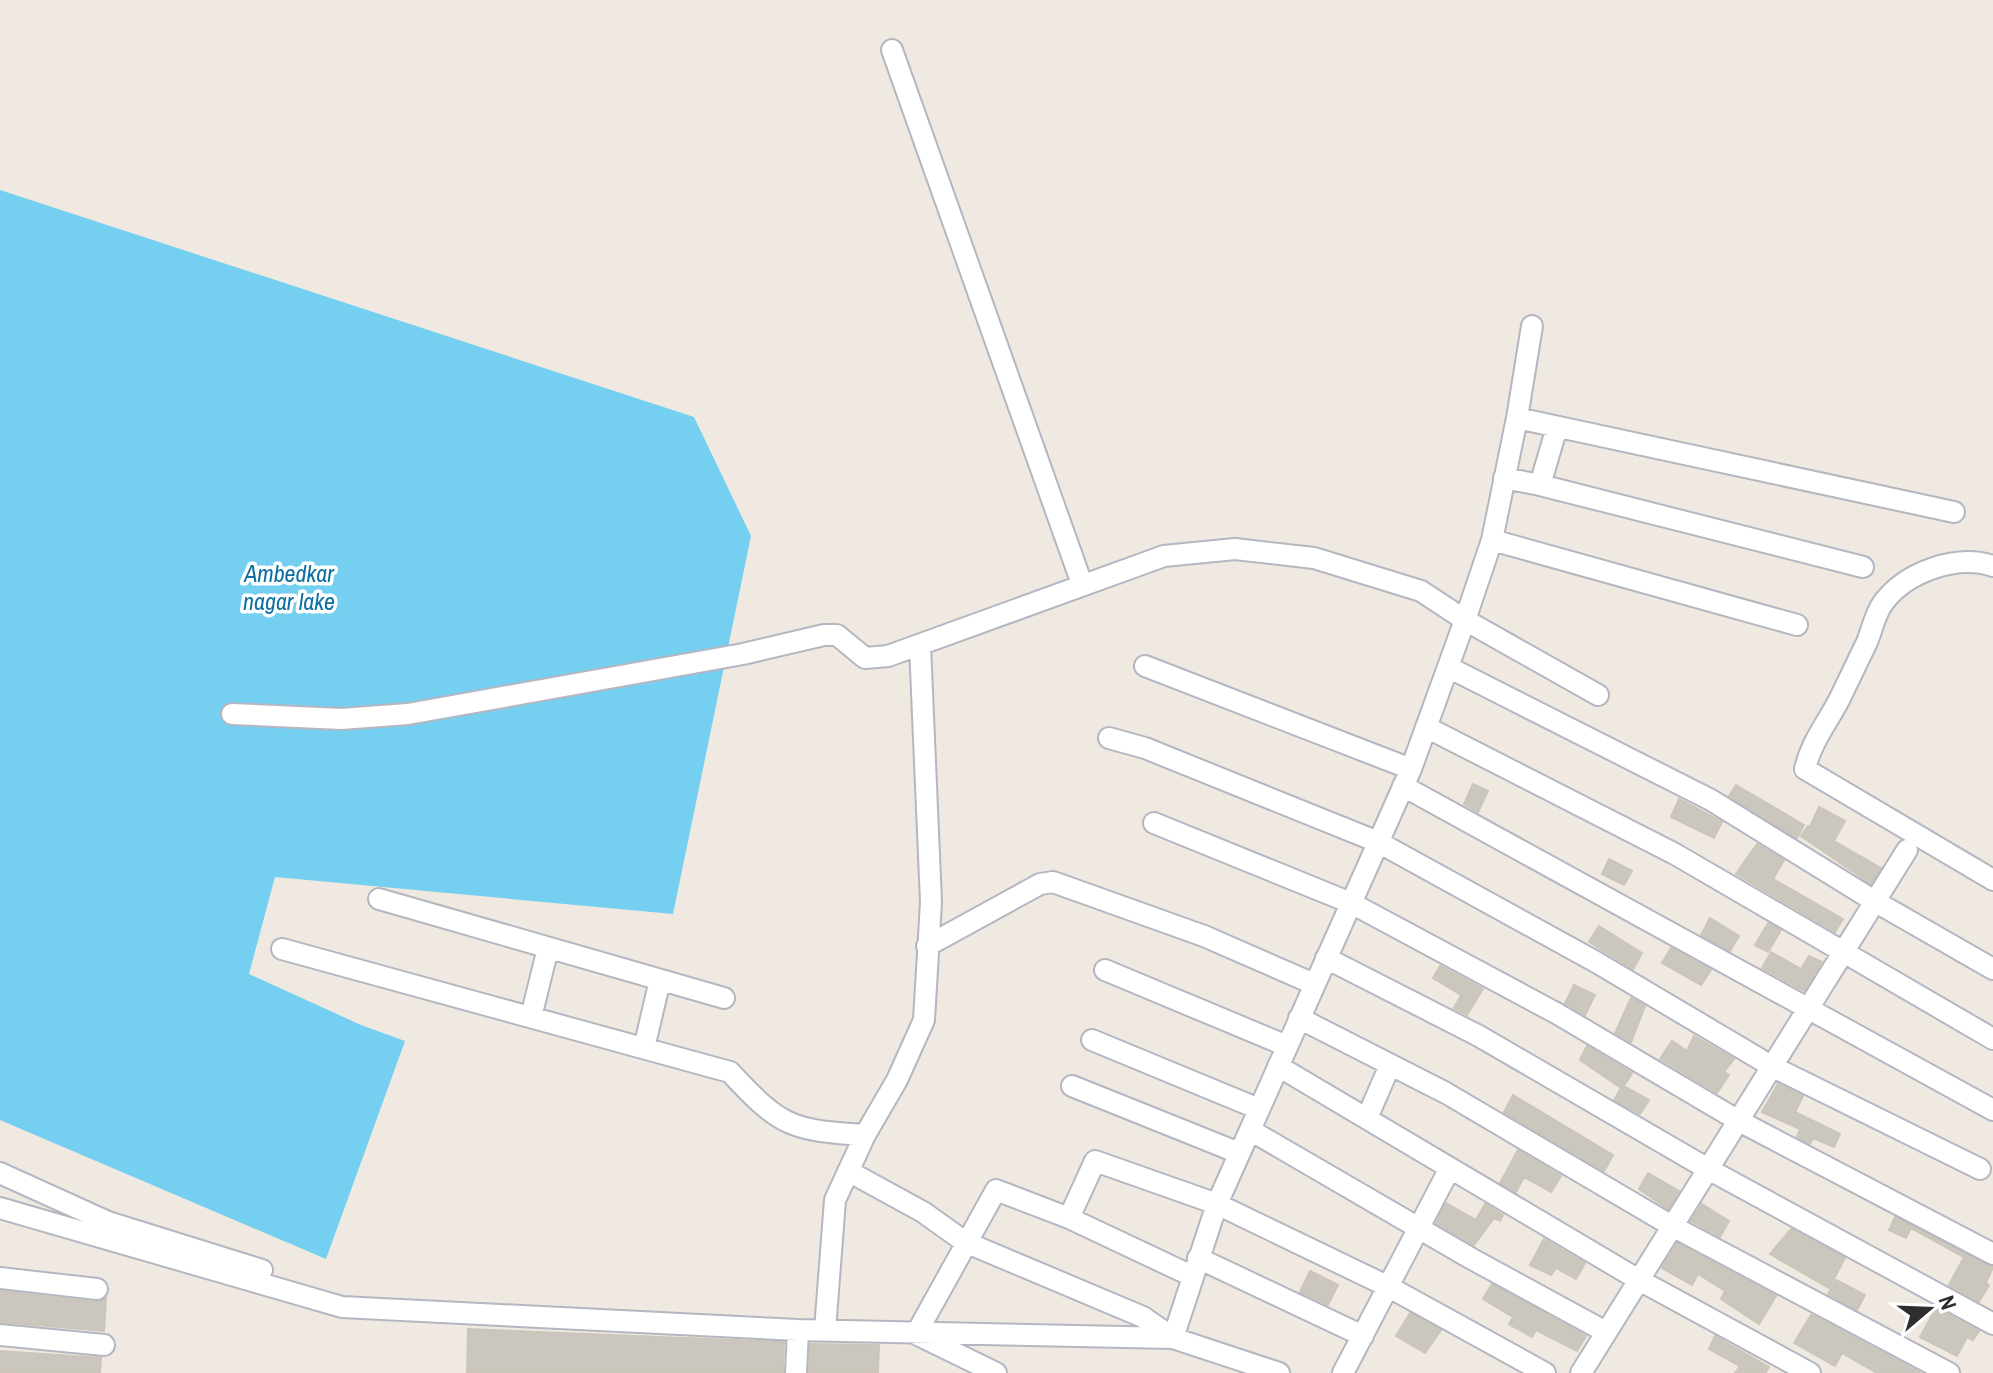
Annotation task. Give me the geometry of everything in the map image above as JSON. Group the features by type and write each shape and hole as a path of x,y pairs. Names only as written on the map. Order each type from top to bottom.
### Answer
{"street":[{"path":"892,50 1082,584"},
{"path":"1173,1338 1217,1204 1407,778 1465,620 1492,540 1532,326"},
{"path":"1517,418 1954,512"},
{"path":"1540,485 1557,427"},
{"path":"1504,478 1863,567"},
{"path":"1492,540 1797,625"},
{"path":"232,714 341,719 408,714 743,654 824,635 837,635 865,658 888,656 1164,556 1235,549 1314,558 1421,591 1465,620 1598,695"},
{"path":"1993,566 1980,561 1938,566 1900,584 1881,604 1867,642 1831,717 1810,748 1805,769 1993,880"},
{"path":"825,1330 835,1200 924,1020 931,902 920,645"},
{"path":"1145,666 1407,778 1808,1010 1993,1110"},
{"path":"1448,667 1711,800 1876,902 1993,969"},
{"path":"1426,727 1675,854 1993,1039"},
{"path":"1109,738 1145,748 1378,842 1583,955 1773,1067 1980,1169"},
{"path":"1154,823 1351,903 1556,1013 1739,1121 1993,1254"},
{"path":"1581,1373 1907,850"},
{"path":"927,946 1040,884 1053,882 1204,936 1314,984"},
{"path":"379,899 724,998"},
{"path":"531,1017 548,948"},
{"path":"282,949 730,1072 761,1106 787,1124 812,1132 865,1135"},
{"path":"1326,958 1479,1036 1708,1169 1993,1324"},
{"path":"1105,970 1287,1046"},
{"path":"644,1048 660,980"},
{"path":"1299,1018 1446,1093 1672,1226 1949,1373"},
{"path":"1092,1040 1259,1109"},
{"path":"1367,1118 1390,1065"},
{"path":"1278,1066 1639,1280 1810,1373"},
{"path":"1072,1086 1239,1153"},
{"path":"1250,1130 1606,1332"},
{"path":"1069,1218 1095,1161 1217,1204 1389,1287 1545,1373"},
{"path":"1343,1373 1450,1168"},
{"path":"848,1171 923,1212 965,1242 1143,1317 1173,1338 1279,1373"},
{"path":"0,1173 108,1222 331,1291 421,1310"},
{"path":"916,1334 996,1190 1363,1336"},
{"path":"0,1208 342,1307 798,1330 1173,1338"},
{"path":"0,1278 97,1289"},
{"path":"796,1373 798,1330"},
{"path":"916,1334 996,1373"},
{"path":"0,1335 104,1345"}],"water":[{"name":"Ambedkar nagar lake","path":"0,190 694,417 751,536 673,914 275,877 249,974 361,1025 405,1041 326,1259 0,1120"}],"building":[{"path":"1473,784 1488,791 1478,812 1464,804"},
{"path":"1736,785 1804,825 1797,838 1729,796"},
{"path":"1679,799 1722,822 1714,838 1671,817"},
{"path":"1819,807 1845,821 1834,841 1881,868 1871,884 1801,836 1810,827"},
{"path":"1757,844 1784,860 1773,879 1843,919 1835,932 1736,874"},
{"path":"1609,859 1632,871 1624,885 1602,874"},
{"path":"1710,918 1739,936 1730,951 1701,935"},
{"path":"1768,923 1781,930 1768,952 1755,945"},
{"path":"1599,926 1642,953 1633,969 1589,942"},
{"path":"1671,948 1711,970 1701,985 1662,963"},
{"path":"1771,952 1801,969 1809,956 1822,962 1804,991 1762,968"},
{"path":"1440,966 1483,989 1467,1015 1454,1008 1461,995 1433,978"},
{"path":"1574,985 1595,995 1585,1015 1565,1003"},
{"path":"1631,998 1645,1006 1631,1042 1615,1033"},
{"path":"1694,1036 1734,1059 1724,1072 1729,1075 1717,1093 1660,1059 1672,1041 1687,1051"},
{"path":"1587,1046 1632,1073 1624,1086 1649,1100 1640,1114 1614,1100 1621,1088 1580,1060"},
{"path":"1778,1084 1803,1096 1795,1112 1840,1134 1834,1147 1813,1138 1810,1144 1797,1137 1800,1129 1762,1112"},
{"path":"1513,1095 1613,1155 1604,1171 1504,1112"},
{"path":"1518,1150 1561,1176 1551,1192 1524,1177 1516,1192 1500,1183"},
{"path":"1648,1173 1679,1191 1668,1209 1639,1189"},
{"path":"1446,1203 1476,1220 1485,1204 1503,1215 1500,1221 1494,1218 1474,1245 1436,1223"},
{"path":"1702,1204 1729,1221 1720,1237 1691,1221"},
{"path":"1895,1217 1993,1267 1986,1283 1989,1285 1979,1302 1949,1285 1964,1257 1911,1228 1906,1238 1889,1230"},
{"path":"1791,1229 1845,1258 1829,1288 1770,1254"},
{"path":"1544,1239 1585,1263 1576,1279 1556,1268 1551,1275 1530,1265"},
{"path":"1677,1243 1776,1296 1759,1324 1721,1299 1725,1291 1698,1274 1692,1285 1662,1268"},
{"path":"1310,1271 1338,1285 1328,1305 1300,1292"},
{"path":"1836,1280 1865,1295 1857,1310 1828,1294"},
{"path":"1492,1284 1586,1336 1577,1351 1536,1330 1532,1337 1509,1324 1513,1317 1483,1299"},
{"path":"0,1291 96,1302 106,1298 104,1331 0,1322"},
{"path":"1936,1308 1979,1331 1973,1340 1967,1337 1957,1356 1920,1337"},
{"path":"1410,1313 1441,1330 1425,1353 1396,1336"},
{"path":"1811,1315 1921,1373 1877,1373 1842,1353 1835,1366 1794,1343"},
{"path":"468,1329 784,1342 783,1373 467,1373"},
{"path":"1715,1336 1769,1367 1765,1373 1735,1373 1740,1366 1709,1349"},
{"path":"810,1344 879,1345 878,1373 809,1373"},
{"path":"0,1351 101,1358 100,1373 0,1373"}]}
